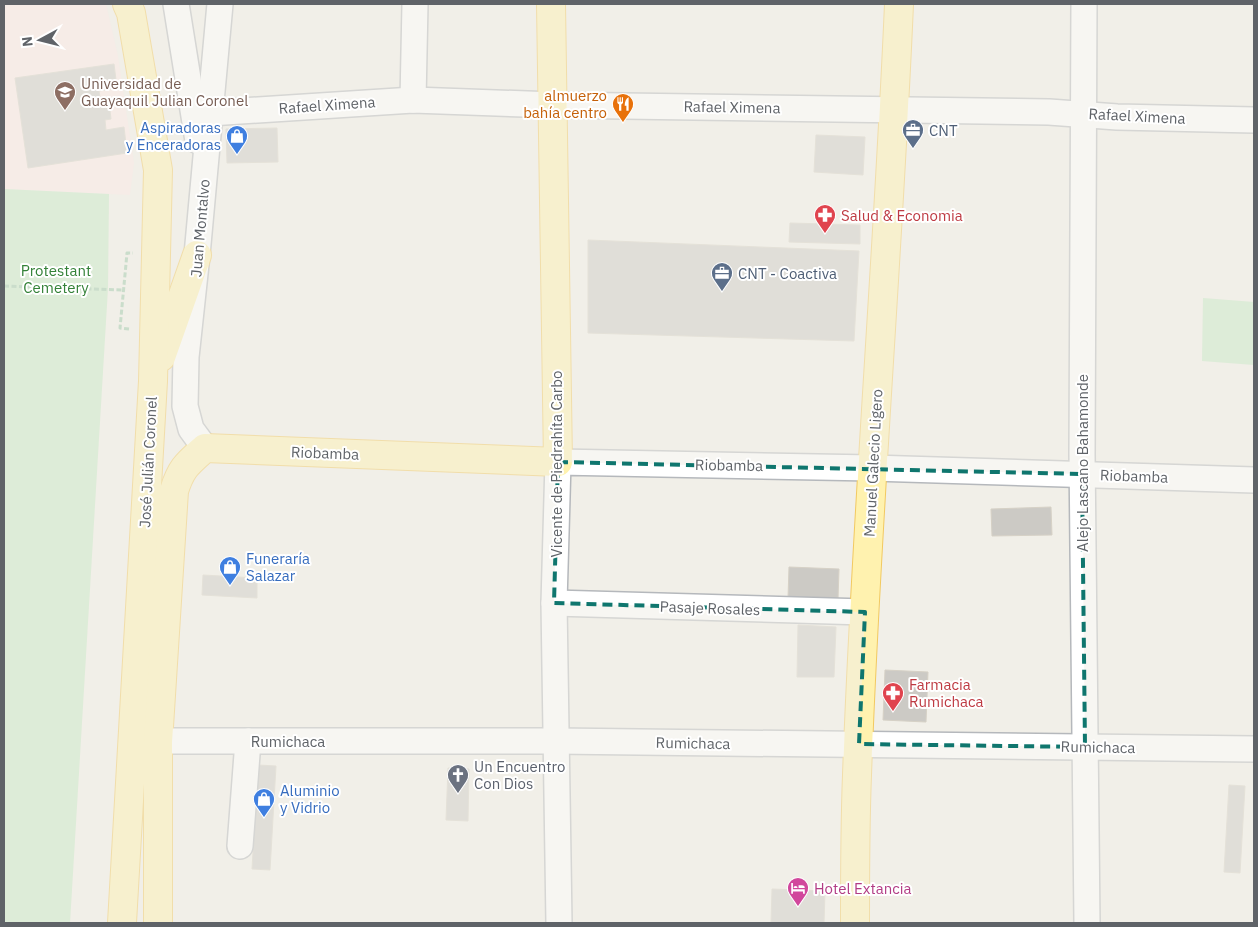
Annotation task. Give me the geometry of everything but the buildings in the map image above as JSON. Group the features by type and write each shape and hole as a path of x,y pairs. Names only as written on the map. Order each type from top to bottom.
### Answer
{"main road":[{"name":"José Julián Coronel","path":"127,4 131,13 158,170 145,741 158,923"},
{"name":"Vicente de Piedrahíta Carbo","path":"552,4 558,462"},
{"name":"Manuel Galecio Ligero","path":"855,923 859,744 865,612 872,468 895,109 899,4"},
{"path":"152,381 198,255"},
{"name":"José Julián Coronel","path":"122,923 174,491 184,467 205,448"},
{"name":"Riobamba","path":"205,448 558,462"}],"street":[{"path":"176,4 204,180"},
{"name":"Juan Montalvo","path":"205,448 191,429 185,406 186,357 198,255 220,4"},
{"path":"414,100 415,4"},
{"name":"Alejo Lascano Bahamonde","path":"1084,4 1082,474 1084,747 1088,923"},
{"name":"Rafael Ximena","path":"210,113 414,100 554,105 895,109 1254,120"},
{"name":"Riobamba","path":"558,462 872,468 1254,480"},
{"name":"Vicente de Piedrahíta Carbo","path":"558,462 554,603 559,923"},
{"name":"Pasaje Rosales","path":"554,603 865,612"},
{"name":"Rumichaca","path":"145,741 556,741 1254,749"},
{"path":"240,846 248,742"}],"path":[{"path":"127,253 120,328 132,330"},
{"path":"4,286 124,290"}],"highlighted area":[{"path":"558,462 1082,474 1085,747 859,744 865,612 554,603"}],"shaded area":[{"path":"4,4 106,4 118,56 134,163 130,195 4,189"}],"green space":[{"name":"Protestant Cemetery","path":"4,189 109,194 108,288 70,923 4,923"},
{"path":"1203,298 1254,302 1254,365 1202,361"}],"place":[{"name":"Universidad de Guayaquil Julian Coronel","path":"65,111"},
{"name":"almuerzo bahía centro","path":"623,123"},
{"name":"CNT","path":"913,149"},
{"name":"Aspiradoras y Enceradoras","path":"237,155"},
{"name":"Salud & Economia","path":"825,234"},
{"name":"CNT - Coactiva","path":"722,292"},
{"name":"Funeraría Salazar","path":"230,586"},
{"name":"Farmacia Rumichaca","path":"893,712"},
{"name":"Un Encuentro Con Dios","path":"458,794"},
{"name":"Aluminio y Vidrio","path":"264,818"},
{"name":"Hotel Extancia","path":"798,907"}]}
